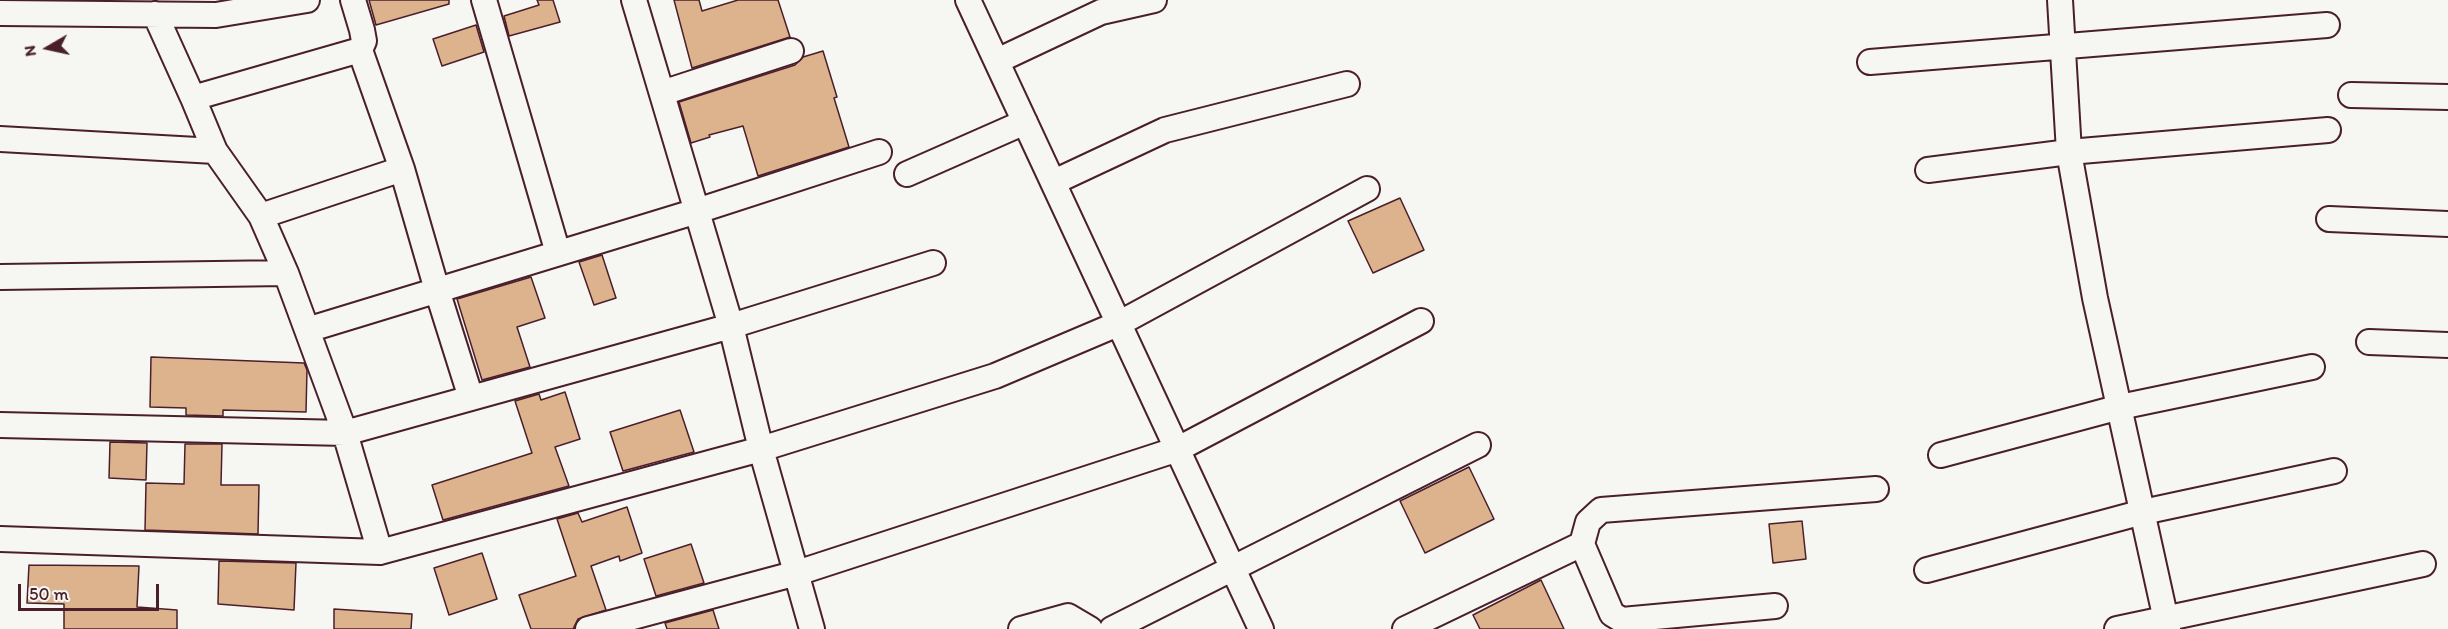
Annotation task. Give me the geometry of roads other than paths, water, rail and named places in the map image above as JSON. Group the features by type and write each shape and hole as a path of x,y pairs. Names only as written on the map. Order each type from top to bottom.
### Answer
{"street":[{"path":"0,13 216,15 307,0"},
{"path":"353,0 364,41 360,50 402,169 436,290 471,398"},
{"path":"484,0 558,253"},
{"path":"634,0 732,326 761,448 812,629"},
{"path":"968,0 1261,629"},
{"path":"997,61 1101,12 1154,0"},
{"path":"2060,0 2069,152 2096,298 2167,623"},
{"path":"155,14 215,151 261,216 286,273 345,433 380,552"},
{"path":"1870,62 2327,25"},
{"path":"193,98 360,50"},
{"path":"662,93 791,51"},
{"path":"1054,182 1165,130 1347,84"},
{"path":"2351,95 2448,97"},
{"path":"908,174 1025,122"},
{"path":"1928,170 2069,152 2328,130"},
{"path":"0,139 215,151"},
{"path":"307,330 697,211 879,152"},
{"path":"261,216 402,169"},
{"path":"0,539 380,552 761,448 994,376 1119,323 1367,189"},
{"path":"2330,219 2448,224"},
{"path":"0,424 345,433 732,326 933,262"},
{"path":"0,277 286,273"},
{"path":"588,629 796,573 1178,449 1421,321"},
{"path":"2369,342 2448,345"},
{"path":"1941,455 2120,407 2312,367"},
{"path":"1112,629 1479,445"},
{"path":"1927,570 2143,512 2334,471"},
{"path":"1775,606 1606,621 1582,544 1588,522 1601,510 1876,489"},
{"path":"1405,629 1437,622 1582,544"},
{"path":"2117,629 2167,623 2423,564"},
{"path":"1022,629 1068,616 1090,629"}]}
